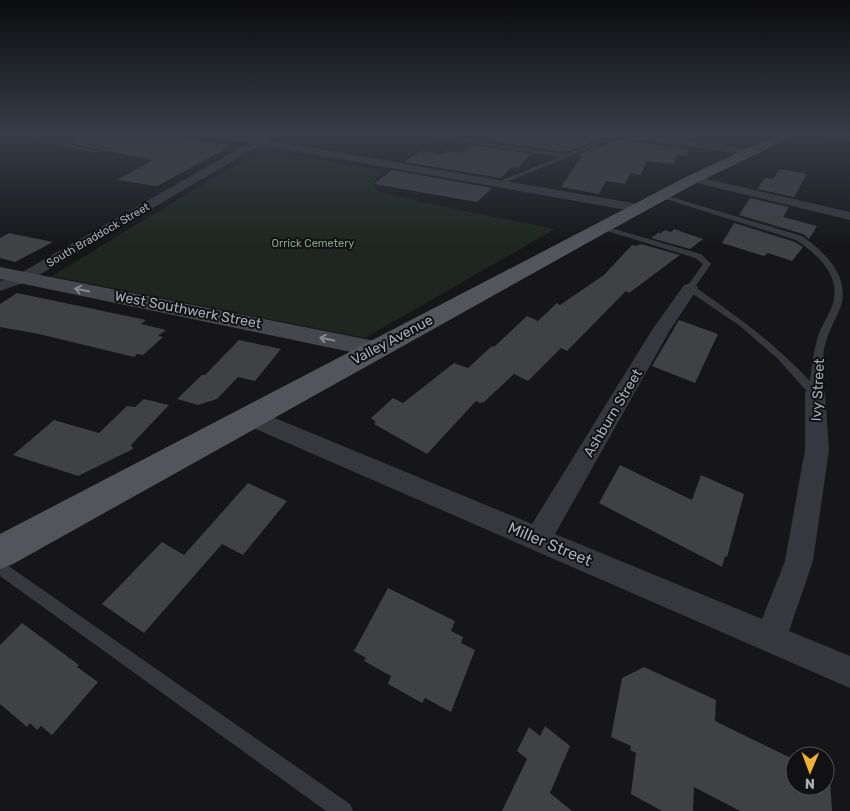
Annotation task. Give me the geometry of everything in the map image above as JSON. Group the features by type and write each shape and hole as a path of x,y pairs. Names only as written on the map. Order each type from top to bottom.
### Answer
{"main road":[{"name":"Valley Avenue","path":"0,552 638,208 709,172"}],"street":[{"name":"South Braddock Street","path":"0,286 23,278 207,172"},
{"path":"428,172 638,208"},
{"path":"693,180 850,216"},
{"name":"West Southwerk Street","path":"0,273 375,349"},
{"name":"Ashburn Street","path":"538,539 662,330 690,288"},
{"name":"Ivy Street","path":"771,638 799,561 817,450 815,393"},
{"name":"Miller Street","path":"250,417 850,672"}],"lane":[{"path":"497,184 527,172"},
{"name":"Ivy Street","path":"661,196 799,238 815,250 835,275 839,286 838,299 822,336 815,393"},
{"path":"601,228 698,256 704,260 707,264 690,288 743,324 781,356 815,393"},
{"path":"0,567 342,811"}],"green space":[{"name":"Orrick Cemetery","path":"223,172 385,172 373,182 378,191 421,202 555,229 365,338 52,276"}],"building":[{"path":"132,172 183,172 157,186 117,180"},
{"path":"390,172 402,172 492,188 477,202 374,184"},
{"path":"464,172 507,172 501,178"},
{"path":"571,172 642,172 641,175 630,173 625,184 606,181 599,194 561,187"},
{"path":"778,172 807,174 794,197 757,189 765,178 773,179"},
{"path":"750,198 789,207 783,217 817,226 809,239 803,234 739,215"},
{"path":"734,223 795,242 803,247 792,261 768,253 764,256 722,243"},
{"path":"674,229 703,239 690,249 651,238 665,230 671,232"},
{"path":"9,233 53,242 15,262 0,258 0,238"},
{"path":"641,244 680,255 629,293 626,291 567,351 561,348 528,381 514,374 484,402 476,401 427,454 374,424 376,422 371,418 393,398 403,403 454,363 468,368 527,316 538,321 557,303 560,305 604,275 632,245"},
{"path":"17,293 146,320 141,324 166,330 158,336 163,337 143,355 137,354 134,357 39,334 0,327 0,304"},
{"path":"679,320 718,334 695,383 652,366"},
{"path":"239,340 281,349 255,381 238,377 217,399 198,405 177,399 202,375 205,375"},
{"path":"144,399 169,405 131,445 133,449 78,476 13,455 54,420 99,433 127,406 135,407"},
{"path":"620,465 692,500 701,475 744,494 727,557 725,556 722,567 599,503"},
{"path":"248,483 287,501 243,555 222,544 144,633 102,604 162,542 184,555"},
{"path":"388,588 455,621 451,631 463,637 461,643 475,650 451,712 425,698 422,703 388,684 391,676 364,661 366,658 354,651"},
{"path":"22,623 79,665 77,667 98,682 52,735 41,726 37,730 30,723 27,727 0,704 0,645"},
{"path":"644,667 716,700 715,721 785,755 785,796 831,796 832,811 740,811 694,787 693,811 662,811 631,794 636,753 630,750 631,746 611,737 622,678"},
{"path":"545,726 570,746 550,793 572,811 502,811 527,759 517,751 529,727 540,736"}]}
